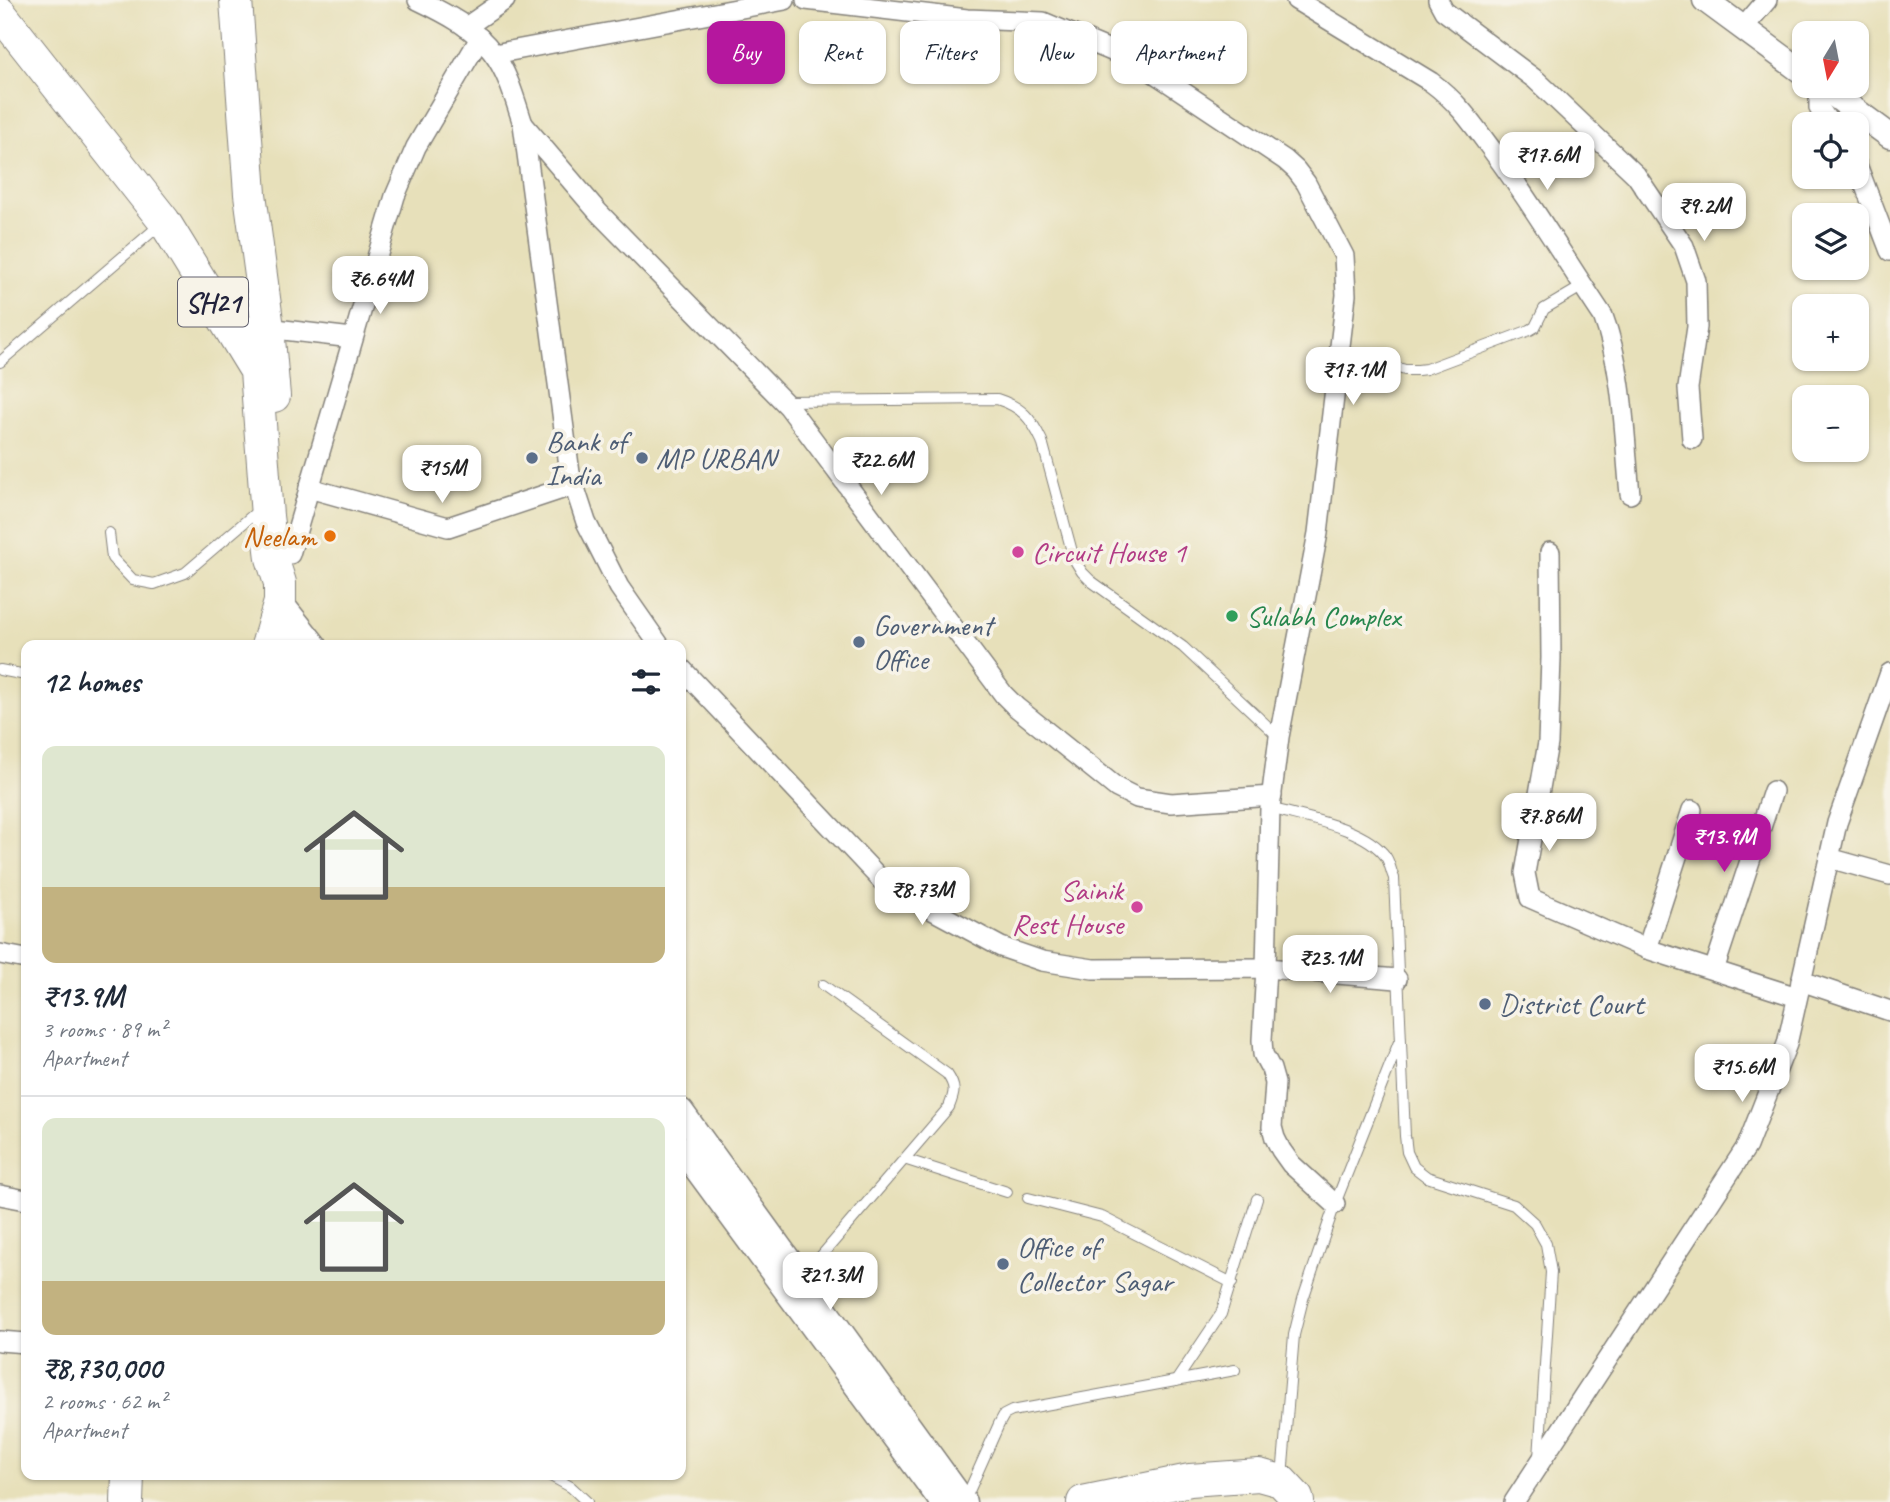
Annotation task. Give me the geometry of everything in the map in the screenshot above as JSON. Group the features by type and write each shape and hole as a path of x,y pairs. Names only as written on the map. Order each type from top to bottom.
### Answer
{"main road":[{"path":"222,0 235,197 259,327 256,371"},
{"name":"SH21","path":"236,0 259,327 284,516 280,583 286,633"},
{"name":"SH21","path":"0,13 164,221 256,371 266,504 281,556"},
{"path":"1083,1502 1190,1480 1259,1475 1287,1492"},
{"path":"116,1502 117,1480"},
{"path":"127,1502 128,1480"}],"street":[{"path":"418,0 473,32 495,54 506,77 523,124 570,473 586,522 619,587 656,640"},
{"path":"495,54 785,0"},
{"path":"806,0 967,19 1043,22 1138,62 1284,160 1306,183 1337,240 1344,256 1346,295 1318,533 1279,737 1271,802 1262,1040 1263,1054 1275,1083 1272,1126 1275,1138 1291,1164 1335,1204"},
{"path":"1296,0 1431,82 1458,105 1514,179 1603,317 1615,354 1630,494"},
{"path":"1438,0 1444,11 1536,80 1636,175 1684,246 1696,281 1697,327 1688,388 1692,439"},
{"path":"1705,0 1792,64"},
{"path":"1743,28 1767,0"},
{"path":"281,556 309,488 395,196 473,32 501,1"},
{"path":"1837,98 1890,136"},
{"path":"523,124 598,212 783,401 995,684 1016,707 1117,788 1137,798 1171,803 1271,802"},
{"path":"1866,189 1890,251"},
{"path":"259,327 352,338"},
{"path":"309,488 448,527 574,485"},
{"path":"1550,552 1551,658 1548,743 1525,873 1530,898 1647,949 1714,970 1890,1011"},
{"path":"686,673 886,885 1000,947 1042,961 1093,969 1266,968 1397,979"},
{"path":"1514,1502 1747,1146 1787,1044 1837,823 1890,673"},
{"path":"1714,970 1773,791"},
{"path":"1647,949 1692,810"},
{"path":"1829,858 1890,875"},
{"path":"0,954 21,958"},
{"path":"686,1118 964,1502"},
{"path":"686,1155 942,1502"},
{"path":"0,1195 21,1199"},
{"path":"0,1341 21,1343"}],"lane":[{"path":"0,362 164,221"},
{"path":"1340,350 1405,370 1426,369 1530,330 1535,327 1544,309 1583,286"},
{"path":"783,401 997,399 1023,412 1042,441 1074,559 1082,572 1183,648 1279,737"},
{"path":"109,533 112,558 133,580 154,584 185,573 266,504"},
{"path":"0,670 21,674"},
{"path":"1271,802 1353,832 1373,844 1387,858 1394,878 1405,1136 1407,1152 1414,1167 1427,1177 1514,1205 1535,1224 1546,1244 1551,1272 1539,1465"},
{"path":"802,1278 949,1107 954,1095 954,1084 947,1074 823,985"},
{"path":"1287,1492 1294,1335 1303,1299 1335,1204 1401,1037"},
{"path":"904,1159 1007,1192"},
{"path":"1028,1198 1102,1217 1232,1283"},
{"path":"1176,1381 1216,1323 1225,1304 1257,1199"},
{"path":"964,1502 999,1424 1004,1415 1012,1411 1235,1370"},
{"path":"558,1480 587,1502"}],"place":[{"name":"Bank of India","path":"532,458"},
{"name":"MP URBAN","path":"642,458"},
{"name":"Neelam","path":"330,536"},
{"name":"Circuit House 1","path":"1018,552"},
{"name":"Sulabh Complex","path":"1232,616"},
{"name":"Government Office","path":"859,642"},
{"name":"Sainik Rest House","path":"1137,907"},
{"name":"District Court","path":"1485,1004"},
{"name":"Office of Collector Sagar","path":"1003,1264"}]}
